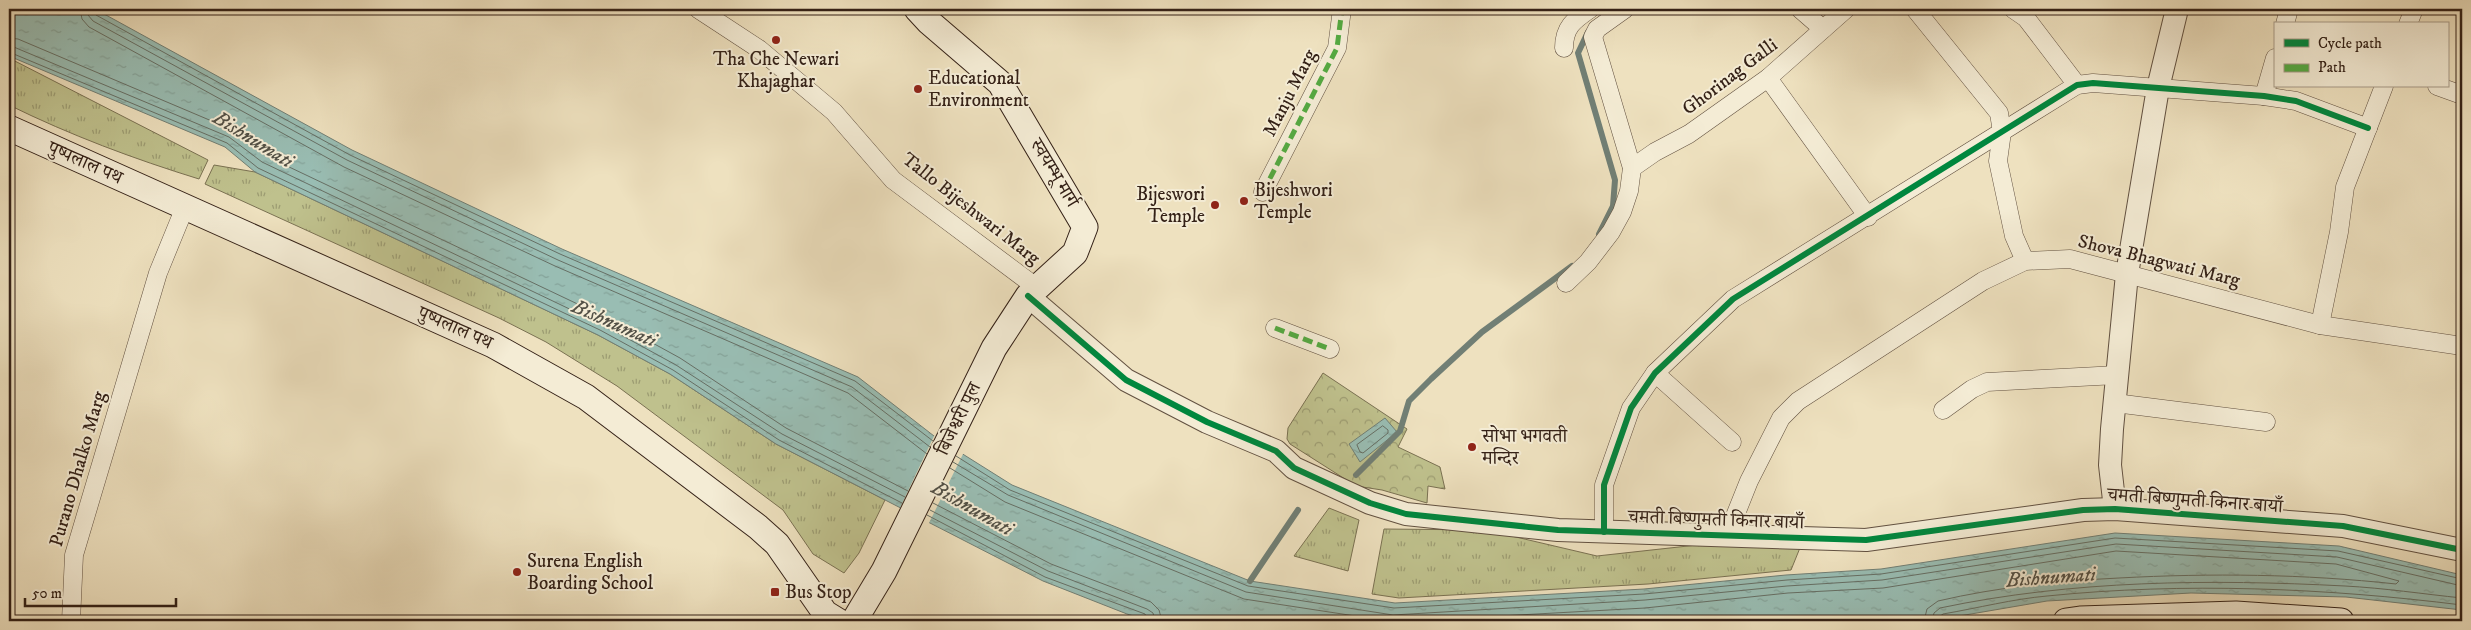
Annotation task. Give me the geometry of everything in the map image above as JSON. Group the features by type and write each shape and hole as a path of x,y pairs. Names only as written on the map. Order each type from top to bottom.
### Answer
{"main road":[{"name":"स्वयम्भू मार्ग","path":"917,9 929,22 1000,83 1085,226 1075,253 1032,292 994,348"},
{"name":"पुष्पलाल पथ","path":"9,128 493,345 586,397 758,527 777,544 825,613 838,621"},
{"name":"बिजेश्वरी पुल","path":"854,621 884,571 994,348"},
{"path":"2073,620 2236,614 2341,621"}],"street":[{"name":"Tallo Bijeshwari Marg","path":"698,9 759,49 834,112 893,180 1032,292"},
{"name":"Manju Marg","path":"1263,192 1337,48 1342,9"},
{"path":"1564,48 1564,36 1571,22 1590,9"},
{"path":"1566,283 1588,262 1611,232 1626,198 1632,168 1593,38 1597,30 1625,9"},
{"path":"1800,9 1823,29"},
{"name":"Ghorinag Galli","path":"1632,168 1655,152 1689,134 1768,78 1846,9"},
{"path":"1915,9 1998,114 2002,132 1998,161 2014,236 2025,261"},
{"path":"2115,509 2110,466 2114,403 2127,274 2158,88 2176,9"},
{"path":"2286,22 2289,9"},
{"path":"2409,22 2414,9"},
{"path":"2024,12 2077,85"},
{"path":"2264,96 2274,61"},
{"path":"1768,78 1868,217"},
{"path":"1604,532 1604,485 1631,408 1655,373 1733,299 1868,217 2077,85 2093,82 2264,96 2296,101 2368,128"},
{"path":"2320,325 2339,232 2345,187 2383,88"},
{"path":"2442,88 2462,96"},
{"name":"Purano Dhalko Marg","path":"71,621 74,555 158,273 185,207"},
{"name":"Shova Bhagwati Marg","path":"1727,536 1736,510 1781,418 1798,402 1983,281 2025,261 2070,259 2320,325 2462,346"},
{"name":"चमती बिष्णुमती किनार बायाँ","path":"1032,292 1126,380 1207,422 1276,451 1294,468 1370,503 1406,514 1558,530 1866,540 2083,510 2115,509 2343,526 2462,550"},
{"path":"1275,328 1330,349"},
{"path":"1655,373 1732,442"},
{"path":"1943,410 1972,388 1987,382 2117,375"},
{"path":"2114,403 2266,422"}],"green space":[{"path":"9,58 208,160 199,179 102,146 9,105"},
{"path":"214,165 255,172 598,335 670,374 776,444 885,500 859,553 844,573 813,554 783,510 617,386 546,342 499,318 205,184"},
{"path":"1323,373 1407,429 1398,447 1440,467 1445,489 1428,486 1427,503 1382,490 1356,486 1290,444 1287,439 1288,428"},
{"path":"1329,508 1359,520 1348,571 1294,556"},
{"path":"1384,529 1486,530 1597,556 1806,533 1791,570 1648,584 1399,598 1372,594"}],"water":[{"name":"Bishnumati","path":"9,9 95,9 352,150 562,249 858,377 934,436 1012,485 1250,581 1395,603 1644,589 1786,575 1881,569 2115,533 2339,546 2462,575 2462,610 2346,597 2191,593 2047,601 1930,621 1151,621 1127,614 1043,581 776,444 670,374 598,335 255,172 225,147 9,56"},
{"path":"1385,418 1397,432 1360,462 1349,444"}],"pier":[{"path":"935,434 964,452 928,525 899,510"}],"waterway":[{"path":"1588,32 1578,53 1615,180 1613,206 1599,234"},
{"path":"1356,475 1400,431 1409,401 1431,379 1482,332 1572,266"},
{"path":"1250,581 1298,510"}],"marked path":[{"path":"1263,192 1337,48 1342,9"},
{"path":"1275,328 1330,349"}],"cycle path":[{"path":"1604,532 1604,485 1631,408 1655,373 1733,299 2077,85 2093,83 2264,96 2296,101 2368,128"},
{"path":"1028,296 1126,380 1207,422 1276,451 1294,468 1370,503 1406,514 1558,530 1866,540 2083,510 2115,509 2343,526 2462,550"}],"place":[{"name":"Tha Che Newari Khajaghar","path":"776,40"},
{"name":"Educational Environment","path":"918,89"},
{"name":"Bijeshwori Temple","path":"1244,201"},
{"name":"Bijeswori Temple","path":"1215,205"},
{"name":"सोभा भगवती मन्दिर","path":"1472,447"},
{"name":"Surena English Boarding School","path":"517,572"},
{"name":"Bus Stop","path":"775,592"}]}
